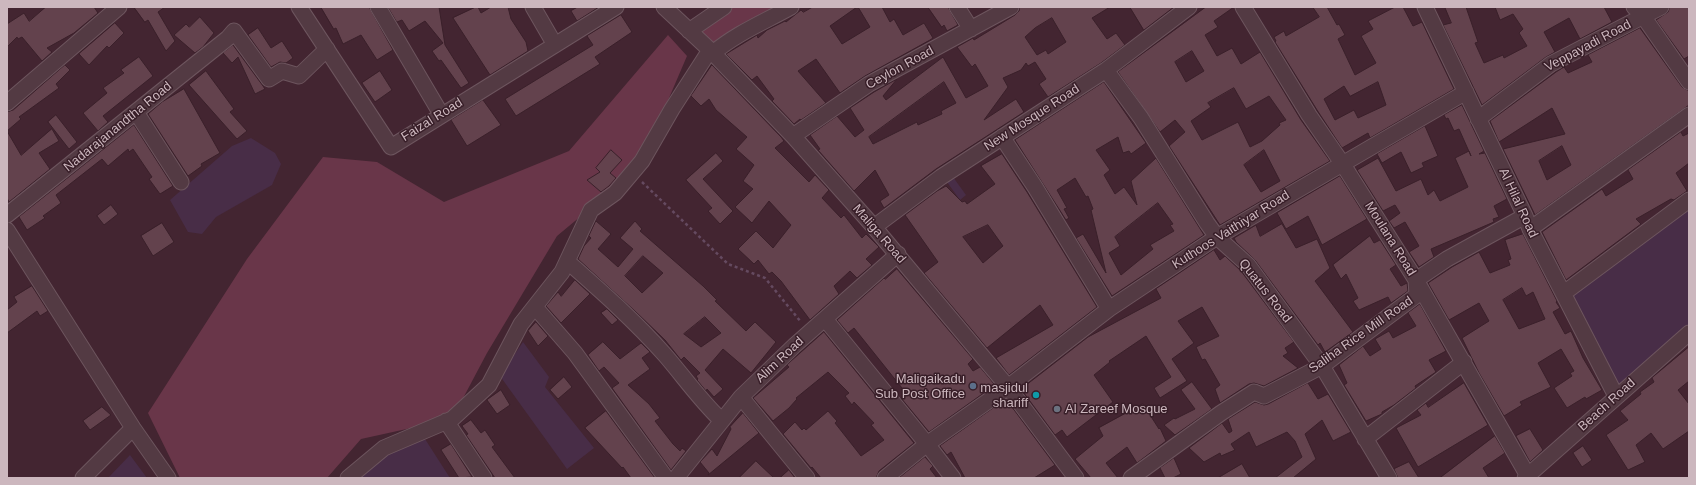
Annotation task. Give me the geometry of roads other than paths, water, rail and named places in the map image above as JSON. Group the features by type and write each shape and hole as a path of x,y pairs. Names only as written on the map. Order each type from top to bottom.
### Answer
{"street":[{"path":"7,102 119,7"},
{"name":"Faizal Road","path":"300,7 391,147 441,114 616,7"},
{"path":"378,7 441,114"},
{"path":"533,7 555,45"},
{"name":"Maliga Road","path":"664,7 690,30 793,136 898,254 1008,387 1076,478"},
{"path":"690,30 724,7"},
{"path":"348,478 384,448 452,418 489,384 522,324 562,272 591,210 615,193 642,161 711,51 746,30 791,7"},
{"path":"957,7 971,29"},
{"name":"Ceylon Road","path":"793,136 869,84 1011,7"},
{"name":"New Mosque Road","path":"874,227 941,177 1106,70 1189,7"},
{"name":"Moulana Road","path":"1243,7 1308,115 1342,163 1416,280 1464,362 1526,477"},
{"name":"Al Hilal Road","path":"1425,7 1528,222 1616,396"},
{"name":"Veppayadi Road","path":"1478,118 1551,64 1639,12 1661,7"},
{"path":"1639,12 1689,82"},
{"name":"Nadarajanandtha Road","path":"7,215 228,38 234,31 269,79 282,72 299,76 327,49"},
{"name":"Quatus Road","path":"1106,70 1141,118 1217,237 1248,265 1322,366 1388,478"},
{"name":"Kuthoos Vaithiyar Road","path":"885,478 927,444 1008,387 1108,310 1217,237 1466,92"},
{"path":"136,112 181,182"},
{"path":"1416,280 1447,258 1528,222 1689,115"},
{"path":"1002,137 1035,187 1108,310"},
{"path":"1564,293 1689,200"},
{"path":"7,230 133,428 168,478"},
{"name":"Alim Road","path":"676,478 721,420 741,397 810,332 898,254"},
{"path":"567,261 625,313 665,355 707,407 721,420"},
{"name":"Saliha Rice Mill Road","path":"1131,478 1221,413 1254,392 1264,396 1322,366 1417,295 1416,280"},
{"path":"535,307 575,353 666,478"},
{"path":"825,319 953,478"},
{"name":"Beach Road","path":"1526,477 1689,333"},
{"path":"1365,438 1464,362"},
{"path":"741,397 807,478"},
{"path":"446,421 484,478"},
{"path":"83,478 133,428"}],"place":[{"name":"Maligaikadu Sub Post Office","path":"973,386"},
{"name":"masjidul shariff","path":"1036,395"},
{"name":"Al Zareef Mosque","path":"1057,409"}]}
